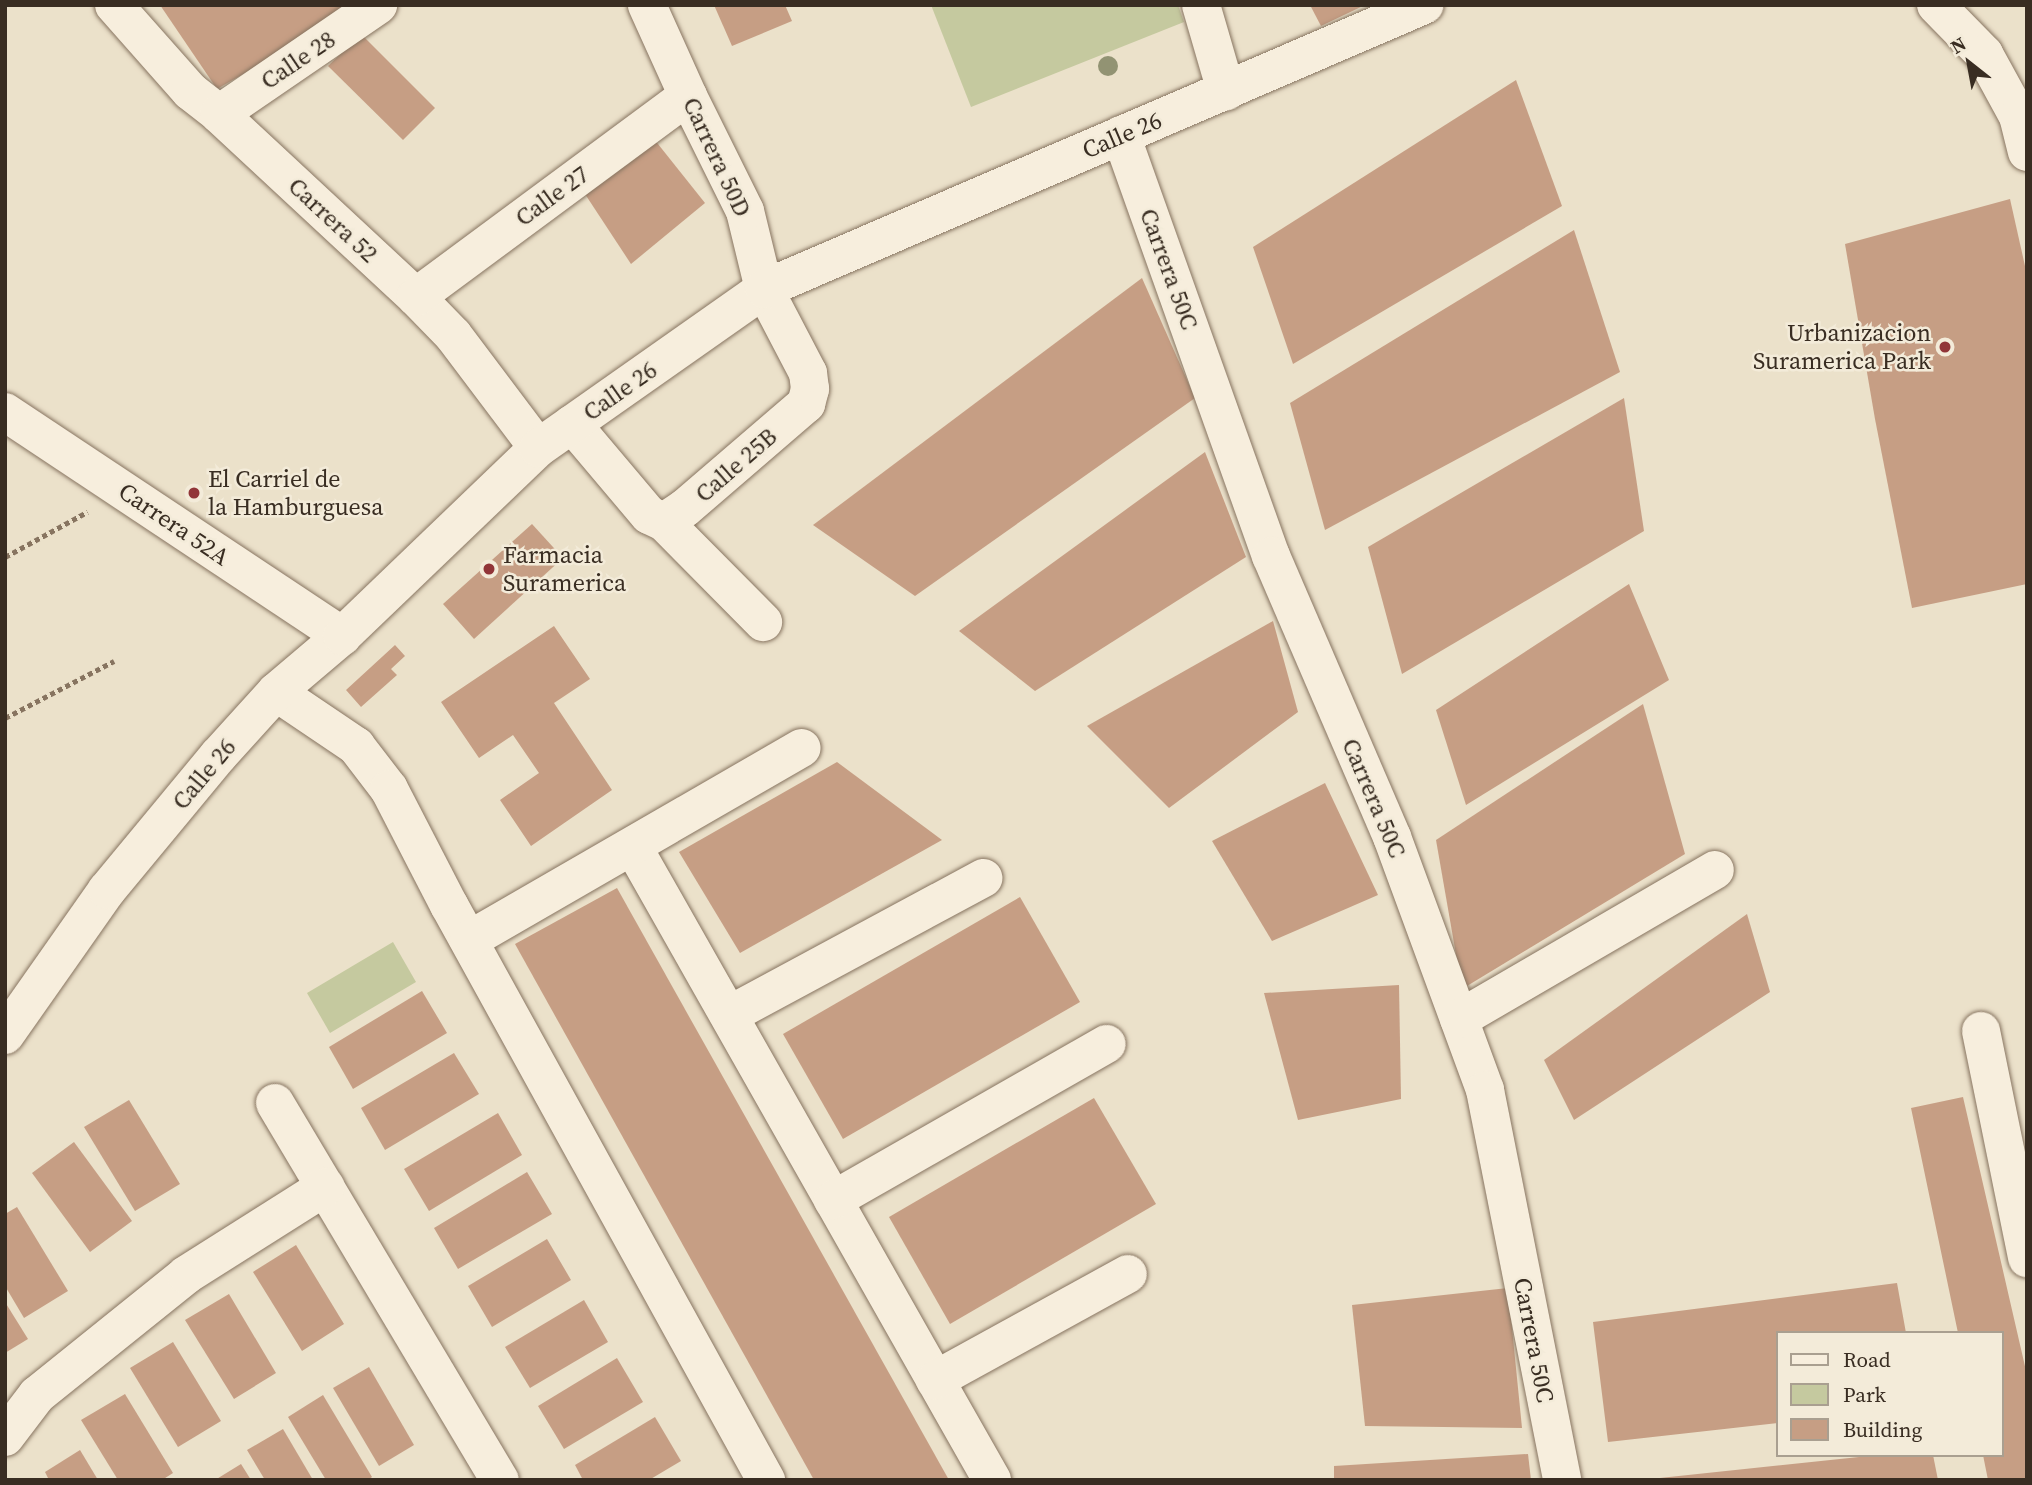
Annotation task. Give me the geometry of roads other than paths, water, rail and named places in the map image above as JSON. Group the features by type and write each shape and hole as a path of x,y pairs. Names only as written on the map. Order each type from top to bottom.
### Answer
{"street":[{"name":"Carrera 52","path":"114,5 190,91 219,114 416,297 453,335 538,448"},
{"name":"Calle 28","path":"219,114 378,5"},
{"name":"Carrera 50D","path":"647,5 745,211 764,289 808,373 810,389"},
{"path":"1201,5 1226,91"},
{"name":"Calle 26","path":"5,1035 107,890 276,692 342,636 538,448 764,289 1424,5"},
{"path":"1936,5 1984,54 2018,116 2027,152"},
{"name":"Calle 27","path":"416,297 688,96"},
{"name":"Carrera 50C","path":"1121,135 1271,556 1392,836 1485,1090 1562,1480"},
{"name":"Calle 25B","path":"657,519 685,508 806,404 810,389"},
{"name":"Carrera 52A","path":"5,412 342,636"},
{"path":"572,425 657,519 763,622"},
{"path":"276,692 356,746 375,768 766,1480"},
{"path":"468,940 803,748"},
{"path":"633,847 992,1480"},
{"path":"1458,1019 1715,870"},
{"path":"729,1016 983,878"},
{"path":"1981,1031 2027,1258"},
{"path":"833,1200 1107,1044"},
{"path":"275,1103 486,1475"},
{"path":"5,1437 37,1395 186,1275 325,1187"},
{"path":"935,1380 1128,1274"}],"place":[{"name":"Urbanizacion Suramerica Park","path":"1945,347"},
{"name":"El Carriel de la Hamburguesa","path":"194,493"},
{"name":"Farmacia Suramerica","path":"489,569"}]}
